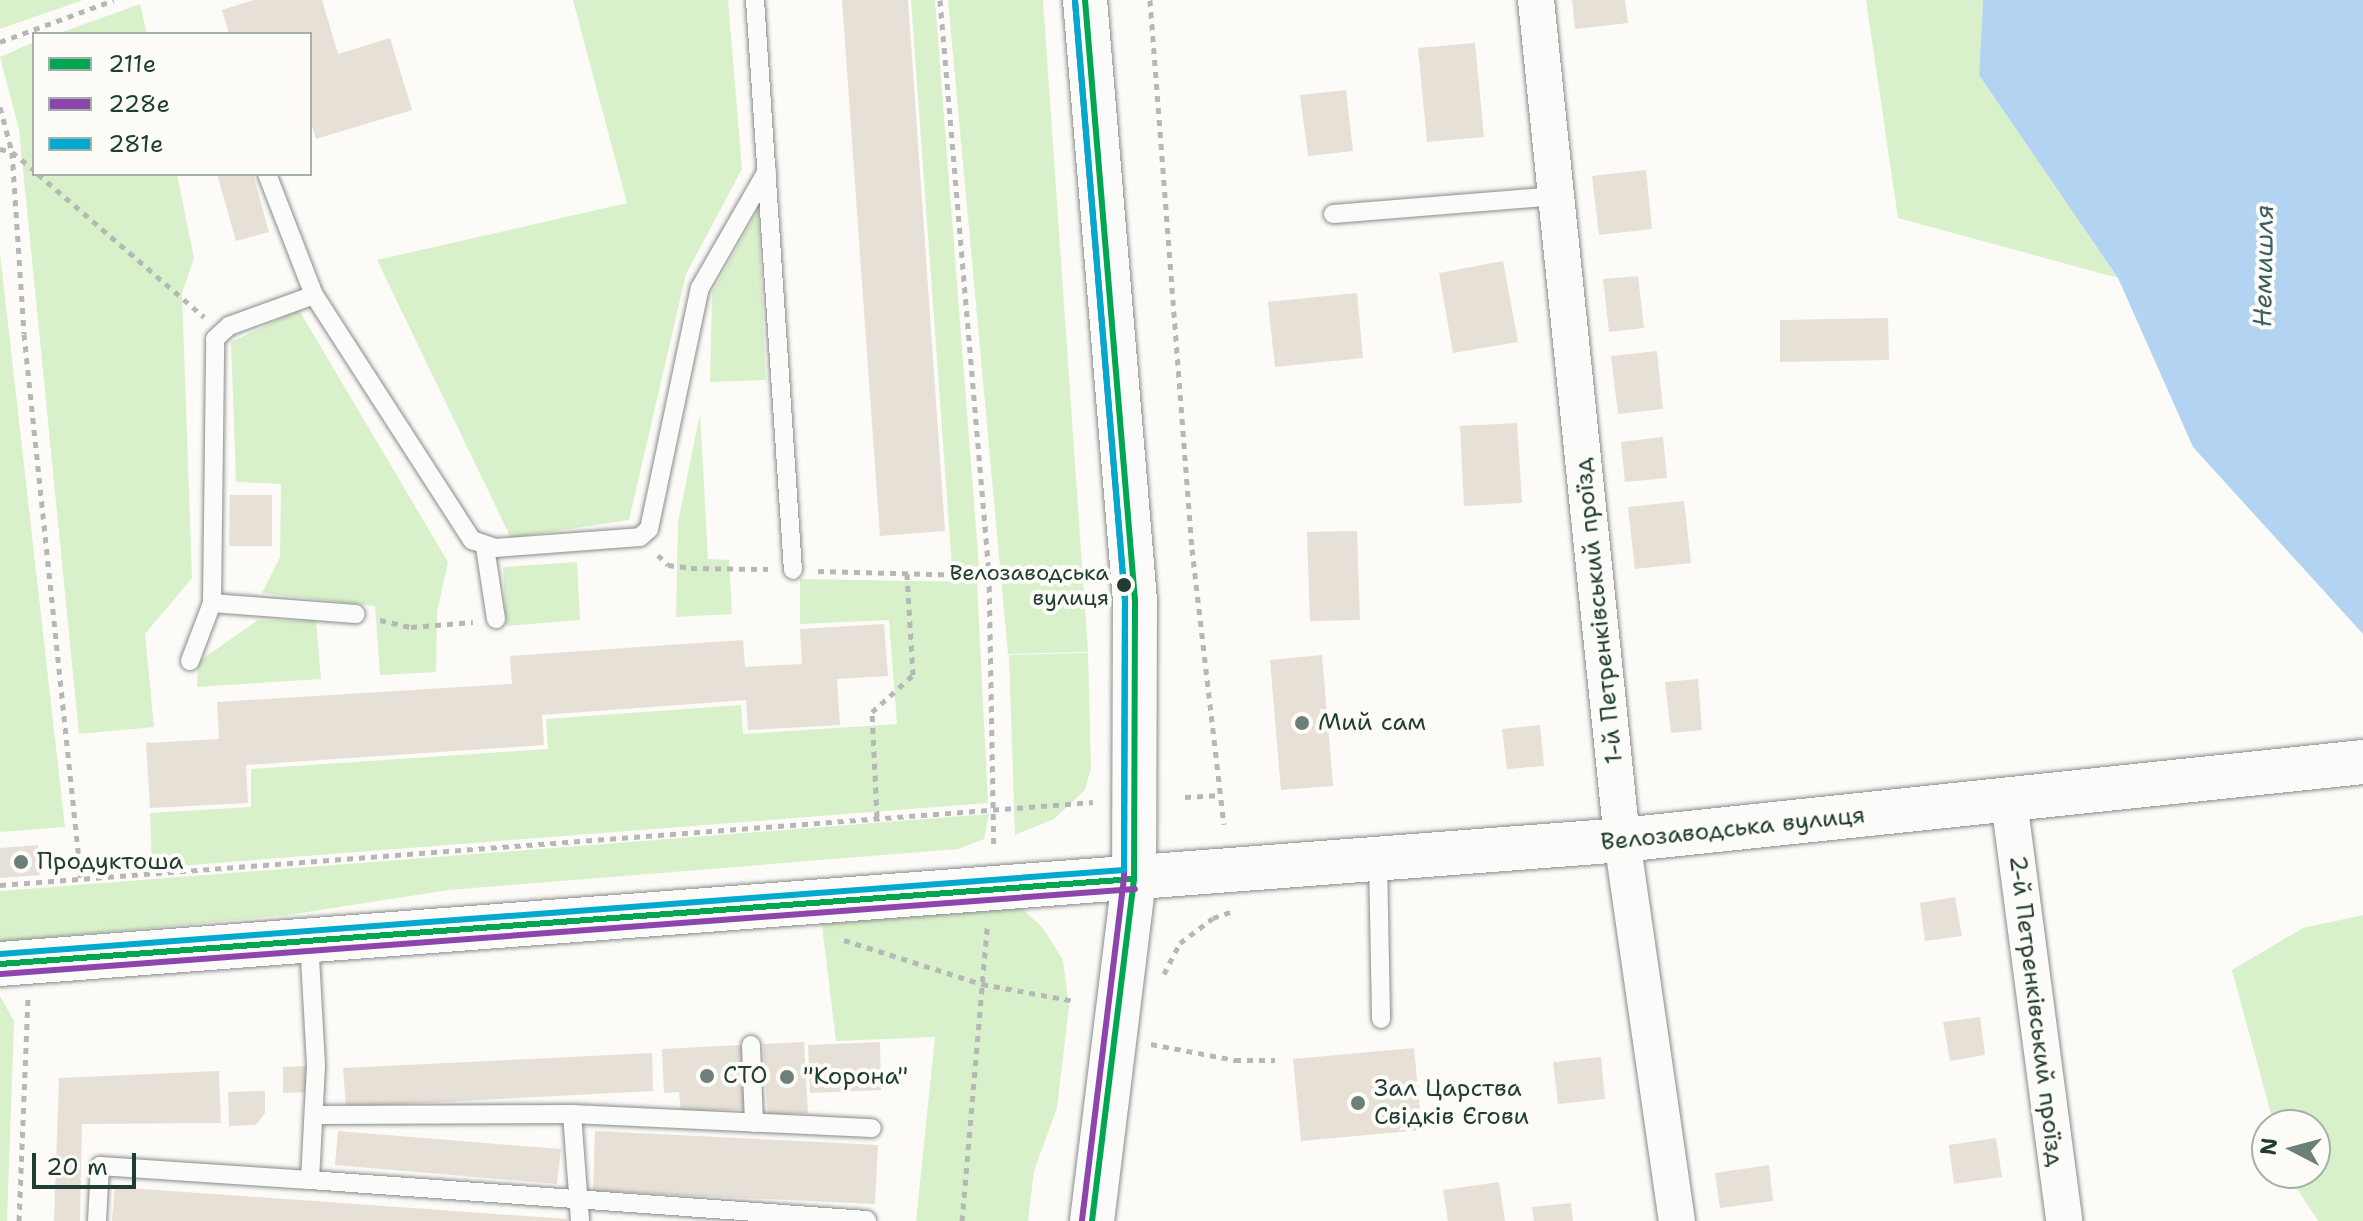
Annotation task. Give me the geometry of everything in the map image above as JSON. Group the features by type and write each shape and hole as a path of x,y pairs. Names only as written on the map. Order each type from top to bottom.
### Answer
{"street":[{"path":"1085,0 1135,600 1134,879 1092,1221"},
{"name":"1-й Петренківський проїзд","path":"1536,0 1622,840 1677,1221"},
{"name":"Велозаводська вулиця","path":"14,973 309,940 1622,840 2363,762"},
{"name":"2-й Петренківський проїзд","path":"2009,801 2064,1221"}],"lane":[{"path":"755,0 793,570"},
{"path":"268,176 314,295 472,540 485,547 640,537 652,525 700,288 767,171"},
{"path":"1333,214 1557,196"},
{"path":"190,661 212,603 211,359 221,331 314,295"},
{"path":"485,547 496,619"},
{"path":"212,603 356,614"},
{"path":"1378,859 1381,1019"},
{"path":"309,940 316,1115 310,1180"},
{"path":"751,1045 754,1123"},
{"path":"316,1115 572,1114 872,1128"},
{"path":"572,1114 580,1212"},
{"path":"97,1221 100,1166 310,1180 580,1212 867,1220"}],"path":[{"path":"0,42 114,0"},
{"path":"940,0 989,574 997,808 994,849"},
{"path":"1150,0 1192,549 1224,824"},
{"path":"0,107 12,152 24,334 81,879"},
{"path":"0,149 12,152 32,169"},
{"path":"41,176 221,331"},
{"path":"640,537 668,565 738,567"},
{"path":"793,570 1077,578"},
{"path":"877,817 872,712 913,675 907,573"},
{"path":"411,627 455,624"},
{"path":"1185,797 1221,795"},
{"path":"0,885 1093,802"},
{"path":"962,1221 987,926"},
{"path":"14,973 19,1221"},
{"path":"1150,1044 1235,1060 1275,1060"}],"green space":[{"path":"0,0 83,0 0,29"},
{"path":"573,0 728,0 742,169 686,274 629,520 511,538 377,260 627,203"},
{"path":"911,0 935,0 979,567 952,567"},
{"path":"948,0 1043,0 1088,652 1008,654"},
{"path":"1866,0 1983,0 1979,75 2118,278 1898,218"},
{"path":"140,4 147,32 63,32"},
{"path":"32,43 32,176 177,176 194,258 182,293 192,578 145,634 154,727 79,734 19,129 0,57"},
{"path":"758,210 766,380 710,382 712,293"},
{"path":"0,253 65,827 0,832"},
{"path":"299,310 448,562 437,612 436,672 380,675 375,606 262,593 280,557 281,484 236,482 231,342"},
{"path":"700,413 708,559 729,560 732,614 676,617 678,522"},
{"path":"577,562 580,620 506,626 503,567"},
{"path":"800,579 977,582 988,803 152,868 150,813 251,807 251,769 548,749 546,719 741,705 743,734 897,724 889,620 800,624"},
{"path":"258,620 316,621 321,679 197,687 198,662"},
{"path":"1088,653 1091,768 1085,790 1054,819 1015,835 1009,655"},
{"path":"989,814 984,839 958,849 449,890 288,915 0,942 0,891"},
{"path":"1019,906 1042,927 1063,960 1069,1007 1057,1108 1034,1171 1028,1221 916,1221 935,1037 836,1041 821,918"},
{"path":"2363,915 2363,1221 2318,1221 2297,1189 2331,1189 2331,1109 2270,1109 2232,970 2303,928"},
{"path":"0,996 14,1021 7,1221 0,1221"}],"water":[{"name":"Немишля","path":"1983,0 2363,0 2363,634 2193,447 2118,278 1979,75"}],"building":[{"path":"254,0 322,0 338,54 390,38 412,110 316,139 312,126 312,32 228,32 222,10"},
{"path":"842,0 908,0 945,531 880,536"},
{"path":"1572,0 1625,0 1628,23 1575,29"},
{"path":"1475,43 1484,137 1427,142 1418,48"},
{"path":"1346,90 1353,151 1308,156 1300,95"},
{"path":"1646,170 1652,229 1599,235 1592,176"},
{"path":"218,176 254,176 269,232 236,241"},
{"path":"1503,261 1518,342 1453,353 1439,273"},
{"path":"1638,276 1644,328 1609,332 1603,279"},
{"path":"1357,293 1363,358 1275,367 1268,302"},
{"path":"1888,318 1889,360 1780,362 1780,320"},
{"path":"1657,351 1663,409 1618,414 1611,356"},
{"path":"1517,423 1522,503 1464,506 1460,426"},
{"path":"1663,437 1667,478 1625,482 1621,442"},
{"path":"230,495 272,495 272,546 229,546"},
{"path":"1684,501 1691,563 1635,569 1628,507"},
{"path":"1357,531 1360,620 1310,621 1307,532"},
{"path":"884,624 888,676 837,679 840,725 748,730 746,700 542,715 544,745 246,765 248,803 150,808 146,743 219,739 217,702 512,684 510,656 743,640 745,667 802,664 800,629"},
{"name":"Мий сам","path":"1322,655 1333,786 1281,790 1270,660"},
{"path":"1698,679 1702,730 1671,733 1665,682"},
{"path":"1540,725 1544,766 1507,769 1502,729"},
{"name":"Продуктоша","path":"38,845 40,875 0,878 0,848"},
{"path":"1955,897 1962,936 1925,941 1920,903"},
{"path":"1980,1017 1985,1055 1950,1061 1943,1022"},
{"path":"804,1042 808,1113 768,1115 763,1044"},
{"path":"880,1042 881,1090 810,1093 808,1045"},
{"path":"742,1045 745,1109 681,1112 679,1092 664,1093 662,1049"},
{"name":"Зал Царства Свідків Єгови","path":"1414,1048 1422,1130 1301,1141 1293,1059"},
{"path":"652,1053 653,1091 346,1107 343,1068"},
{"path":"1601,1057 1605,1099 1558,1104 1553,1062"},
{"path":"306,1066 307,1092 283,1093 283,1067"},
{"path":"219,1071 221,1123 82,1124 80,1221 54,1221 59,1078"},
{"path":"265,1091 265,1113 256,1125 229,1126 228,1092"},
{"path":"338,1131 561,1149 557,1184 335,1165"},
{"path":"595,1131 878,1145 875,1204 593,1191"},
{"path":"1996,1138 2002,1177 1954,1184 1949,1145"},
{"path":"1769,1165 1773,1201 1720,1208 1715,1173"},
{"path":"1499,1182 1505,1221 1448,1221 1443,1190"},
{"path":"115,1187 567,1219 567,1221 112,1221"},
{"path":"1571,1203 1573,1221 1534,1221 1532,1207"}],"transit line":[{"name":"211е","path":"1085,0 1135,600 1134,879 1092,1221"},
{"name":"228е","path":"1075,1 1125,600 1124,878 1082,1220"},
{"name":"281е","path":"0,954 1124,870 1125,600 1075,1"},
{"name":"211е","path":"0,964 1134,879"},
{"name":"228е","path":"1,974 1135,889"}],"place":[{"name":"Велозаводська вулиця","path":"1124,585"},
{"name":"Мий сам","path":"1302,723"},
{"name":"Продуктоша","path":"21,862"},
{"name":"СТО","path":"707,1076"},
{"name":"\"Корона\"","path":"787,1077"},
{"name":"Зал Царства Свідків Єгови","path":"1358,1103"}]}
